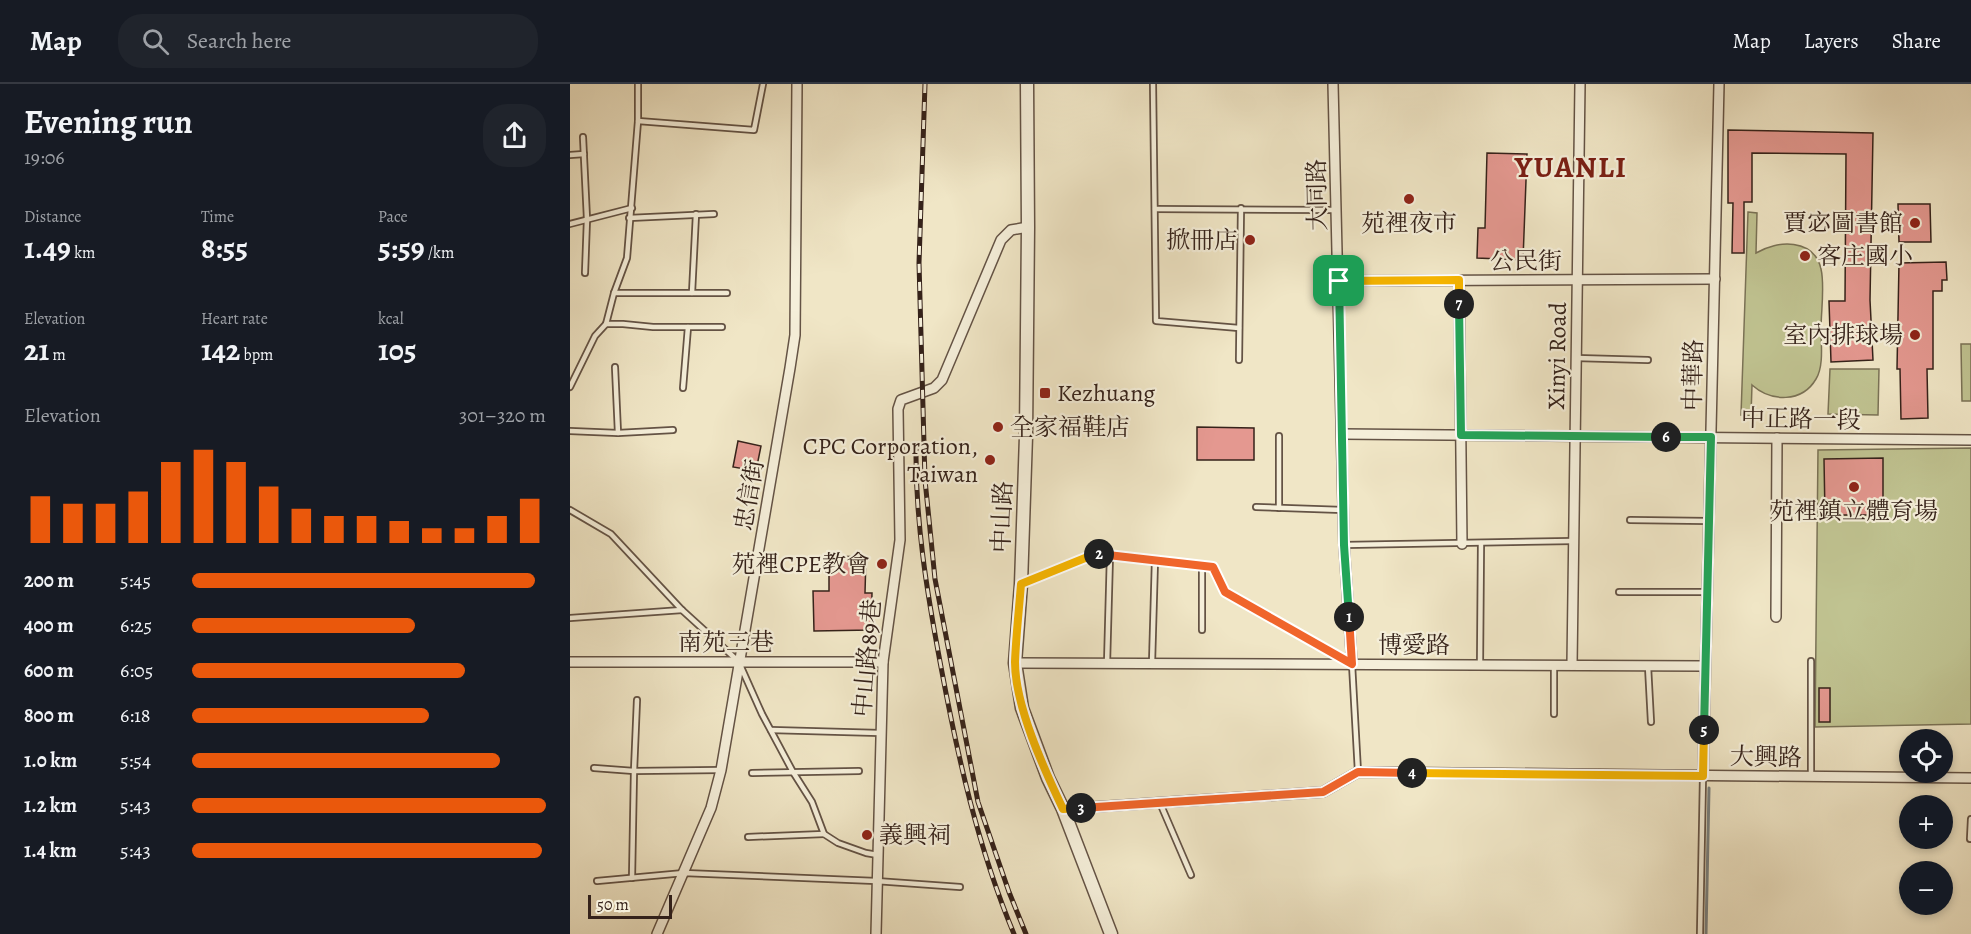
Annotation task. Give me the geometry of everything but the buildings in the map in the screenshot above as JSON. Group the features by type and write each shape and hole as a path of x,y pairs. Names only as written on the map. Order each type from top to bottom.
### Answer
{"street":[{"name":"忠信街","path":"657,934 711,808 721,770 768,502 795,335 796,84"},
{"name":"中山路","path":"1027,84 1026,436 1021,584 1015,663 1022,708 1111,934"},
{"name":"大同路","path":"1333,84 1344,545 1352,664"},
{"name":"Xinyi Road","path":"1572,665 1580,84"},
{"name":"中華路","path":"1703,776 1719,84"},
{"name":"中山路89巷","path":"876,934 883,662 900,540 898,408 901,400 934,388 942,380 1001,240 1011,230 1028,227"},
{"name":"公民街","path":"1339,281 1714,279"},
{"path":"1459,280 1462,544"},
{"name":"中正路一段","path":"1342,434 1971,440"},
{"path":"1776,617 1777,438"},
{"name":"南苑三巷","path":"570,662 883,662"},
{"name":"博愛路","path":"1015,663 1705,666"},
{"path":"1063,809 1323,792 1358,772"},
{"name":"大興路","path":"1358,772 1971,778"}],"lane":[{"path":"570,387 595,336 606,324 627,258 638,121 638,84"},
{"path":"638,121 754,130 763,84"},
{"path":"1153,84 1156,321 1239,328"},
{"path":"583,137 587,219 585,273"},
{"path":"570,155 584,154"},
{"path":"570,225 632,208"},
{"path":"1155,208 1337,210"},
{"path":"1239,360 1241,208"},
{"path":"629,218 714,213"},
{"path":"692,293 696,214"},
{"path":"614,293 727,293"},
{"path":"606,324 722,327"},
{"path":"683,388 688,327"},
{"path":"1576,358 1648,360"},
{"path":"615,367 618,432"},
{"path":"570,431 673,430"},
{"path":"1279,436 1279,508"},
{"path":"1256,507 1343,510"},
{"path":"570,517 572,511 611,534 682,610 739,662 771,730 812,802 825,834 838,843 878,855"},
{"path":"1630,520 1709,521"},
{"path":"1344,545 1573,541"},
{"path":"1480,665 1481,543"},
{"path":"1021,584 1095,554 1213,567 1225,592 1352,664"},
{"path":"1107,664 1110,555"},
{"path":"1152,664 1155,560"},
{"path":"1202,566 1202,630"},
{"path":"1619,591 1707,592"},
{"path":"570,618 682,610"},
{"path":"1811,661 1811,777"},
{"name":"大同路","path":"1352,664 1358,772"},
{"path":"1554,665 1554,714"},
{"path":"1648,666 1651,722"},
{"path":"632,878 637,700"},
{"path":"771,730 880,733"},
{"path":"594,768 634,771 721,770"},
{"path":"752,773 860,771"},
{"path":"1700,934 1703,776"},
{"path":"1160,803 1191,875"},
{"path":"1970,839 1971,819"},
{"path":"748,837 825,834"},
{"path":"597,881 684,873 960,887"}],"green space":[{"path":"1748,212 1757,213 1756,253 1784,244 1803,247 1817,259 1823,283 1822,348 1819,374 1810,387 1795,396 1768,395 1752,385 1751,416 1741,415"},
{"path":"1961,344 1971,344 1971,401 1962,401"},
{"path":"1830,369 1879,369 1878,415 1828,414"},
{"path":"1971,448 1971,724 1815,727 1818,450"}],"waterway":[{"path":"1706,934 1709,788"}],"railway":[{"path":"925,84 919,263 925,480 935,579 978,802 1026,934"},
{"path":"916,445 923,556 948,701 970,802 990,869 1014,934"}],"place":[{"name":"苑裡夜市","path":"1409,199"},
{"name":"賈宓圖書館","path":"1915,223"},
{"name":"掀冊店","path":"1250,240"},
{"name":"客庄國小","path":"1805,256"},
{"name":"室內排球場","path":"1915,335"},
{"name":"Kezhuang","path":"1045,393"},
{"name":"全家福鞋店","path":"998,427"},
{"name":"CPC Corporation, Taiwan","path":"990,460"},
{"name":"苑裡鎮立體育場","path":"1854,487"},
{"name":"苑裡CPE教會","path":"882,564"},
{"name":"義興祠","path":"867,835"}],"district":[{"name":"YUANLI","path":"1571,167"}],"route":[{"path":"1459,280 1461,435 1711,437 1703,776 1358,772 1323,792 1063,809 1048,778 1022,708 1015,663 1021,584 1095,554 1213,567 1225,592 1352,664 1344,545 1339,281 1459,280"}]}
